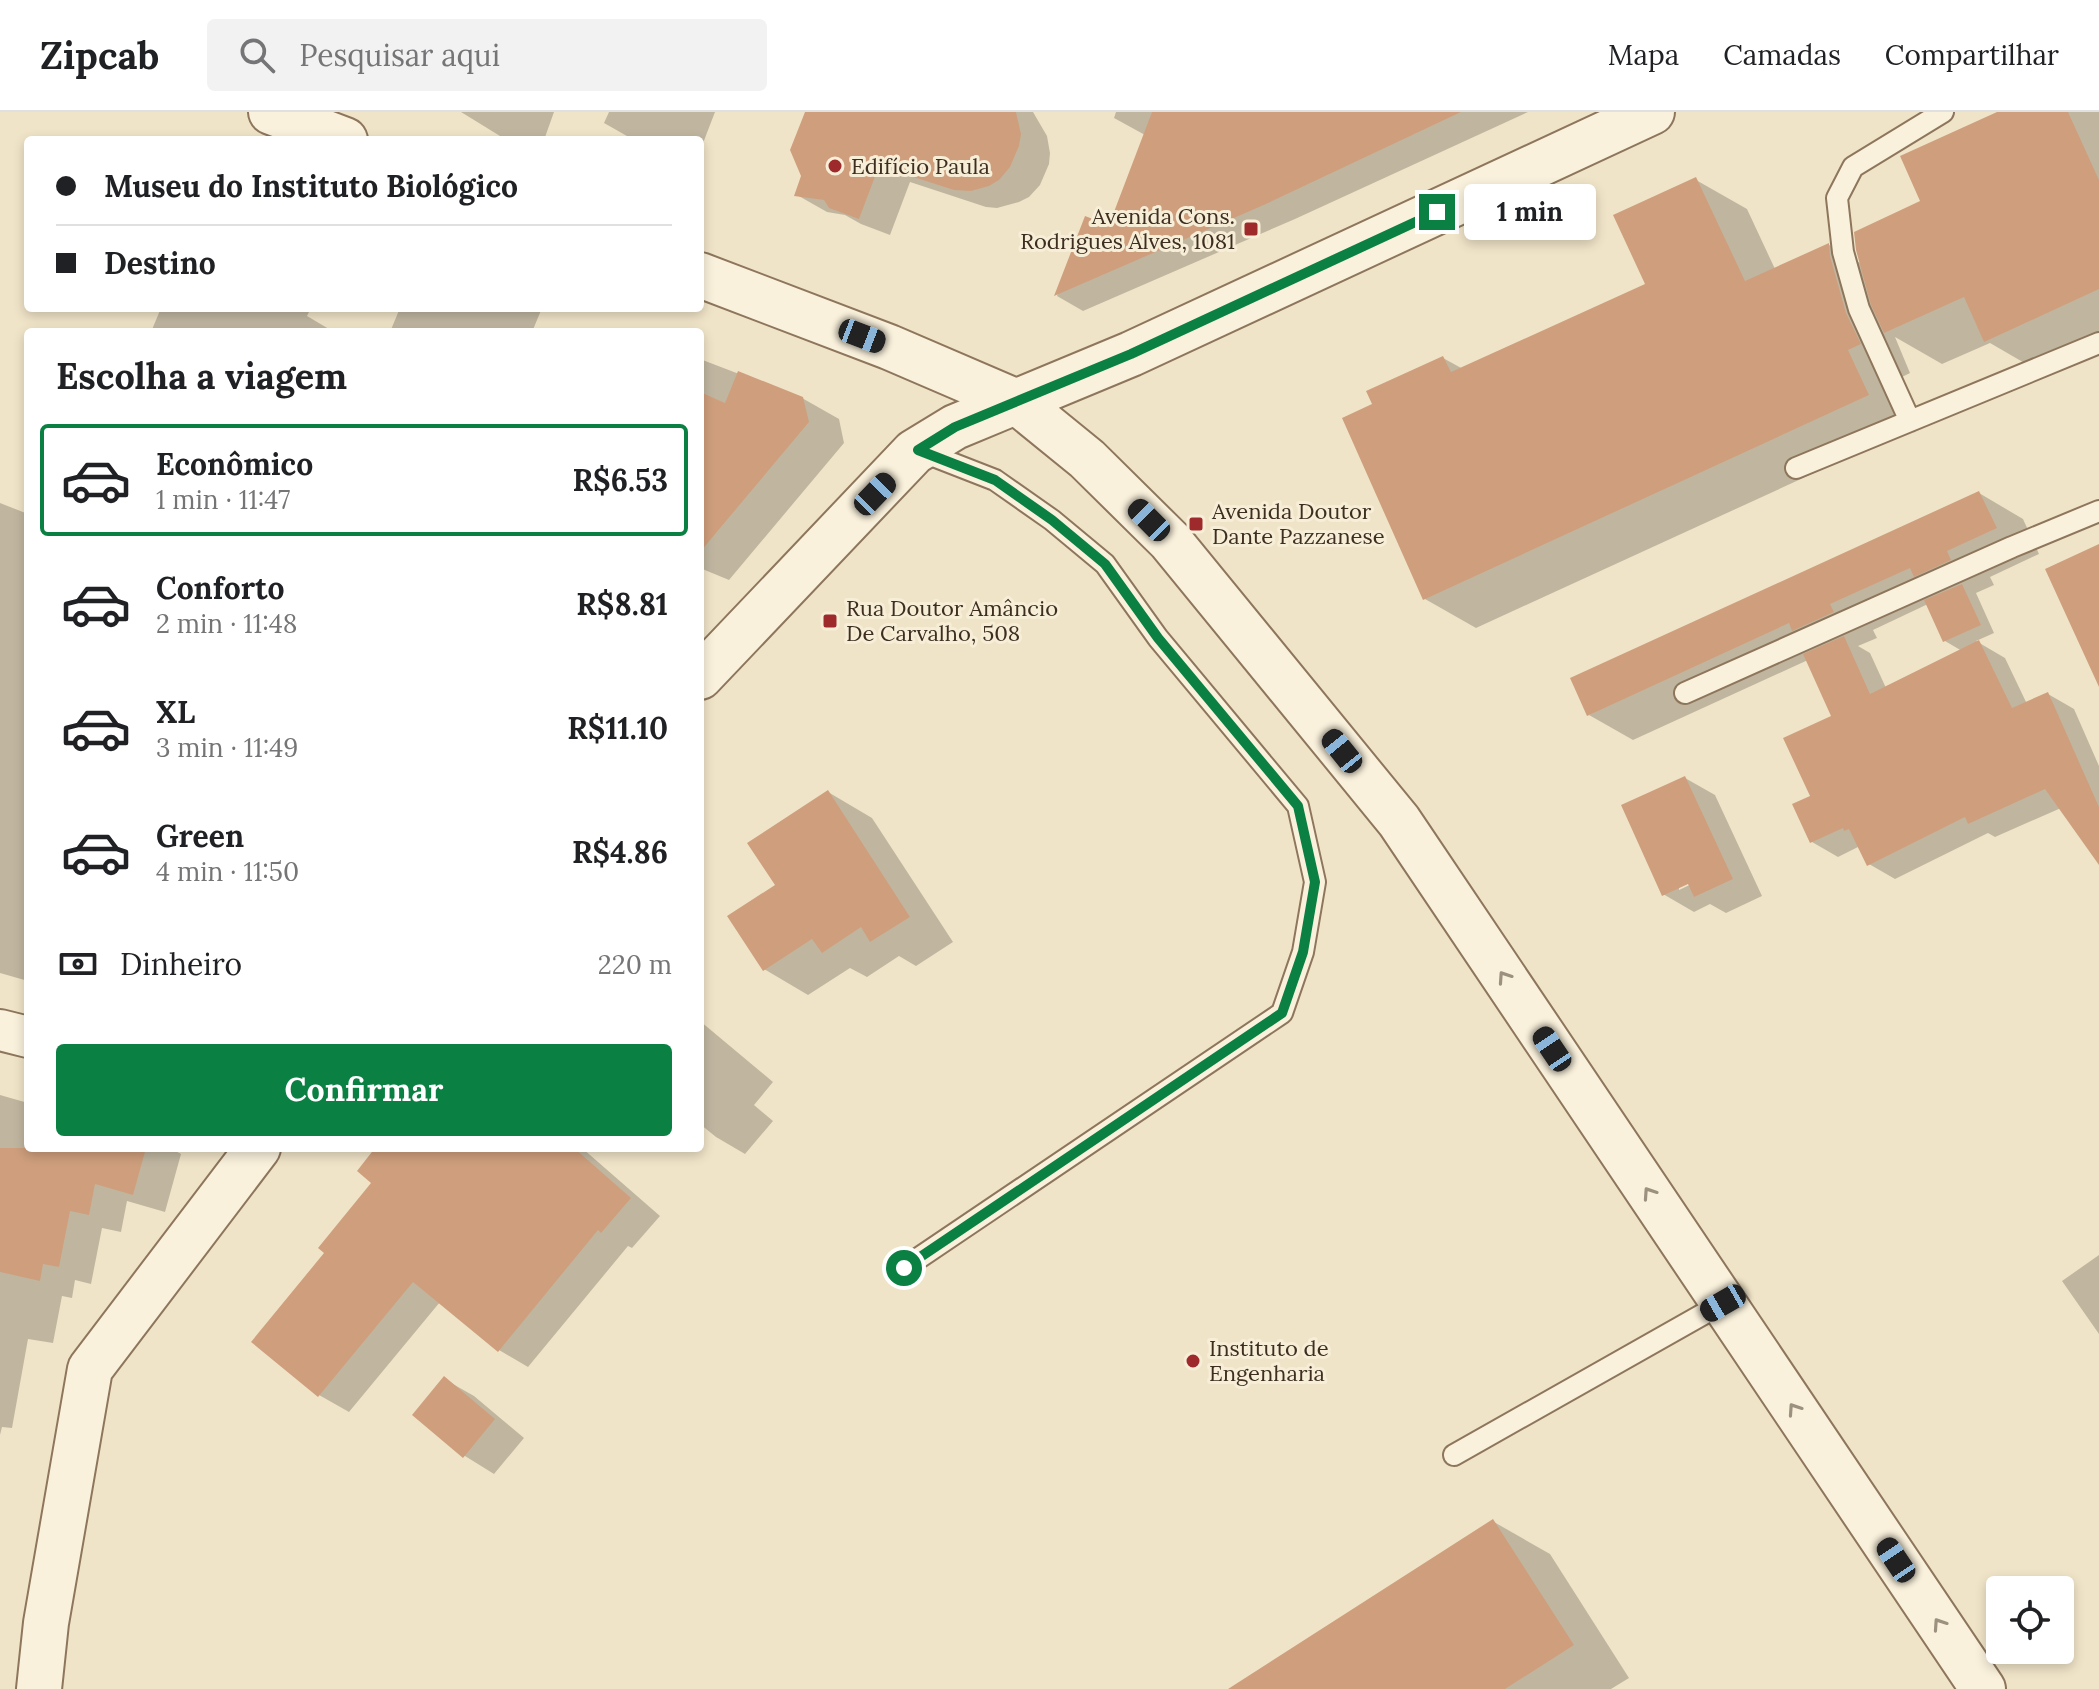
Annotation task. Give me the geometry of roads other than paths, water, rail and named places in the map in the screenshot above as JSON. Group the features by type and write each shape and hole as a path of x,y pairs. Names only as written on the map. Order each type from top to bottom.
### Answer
{"street":[{"path":"271,112 334,136"},
{"path":"704,673 914,452 955,427 1131,354 1652,112"},
{"path":"704,277 889,347 1017,402 1087,459 1170,541 1399,821 1983,1689"},
{"path":"0,1030 24,1036"},
{"path":"39,1689 46,1623 90,1369 255,1152"}],"lane":[{"path":"1910,421 1859,309 1843,252 1837,198 1853,167 1943,112"},
{"path":"1796,468 2099,343"},
{"path":"904,1268 1282,1013 1303,952 1315,882 1298,806 1158,638 1105,564 1052,520 995,480 918,450"},
{"path":"1685,693 2099,511"},
{"path":"1454,1455 1723,1303"}],"place":[{"name":"Edifício Paula","path":"835,166"},
{"name":"Avenida Cons. Rodrigues Alves, 1081","path":"1251,229"},
{"name":"Avenida Doutor Dante Pazzanese","path":"1196,524"},
{"name":"Rua Doutor Amâncio De Carvalho, 508","path":"830,621"},
{"name":"Instituto de Engenharia","path":"1193,1361"}]}
